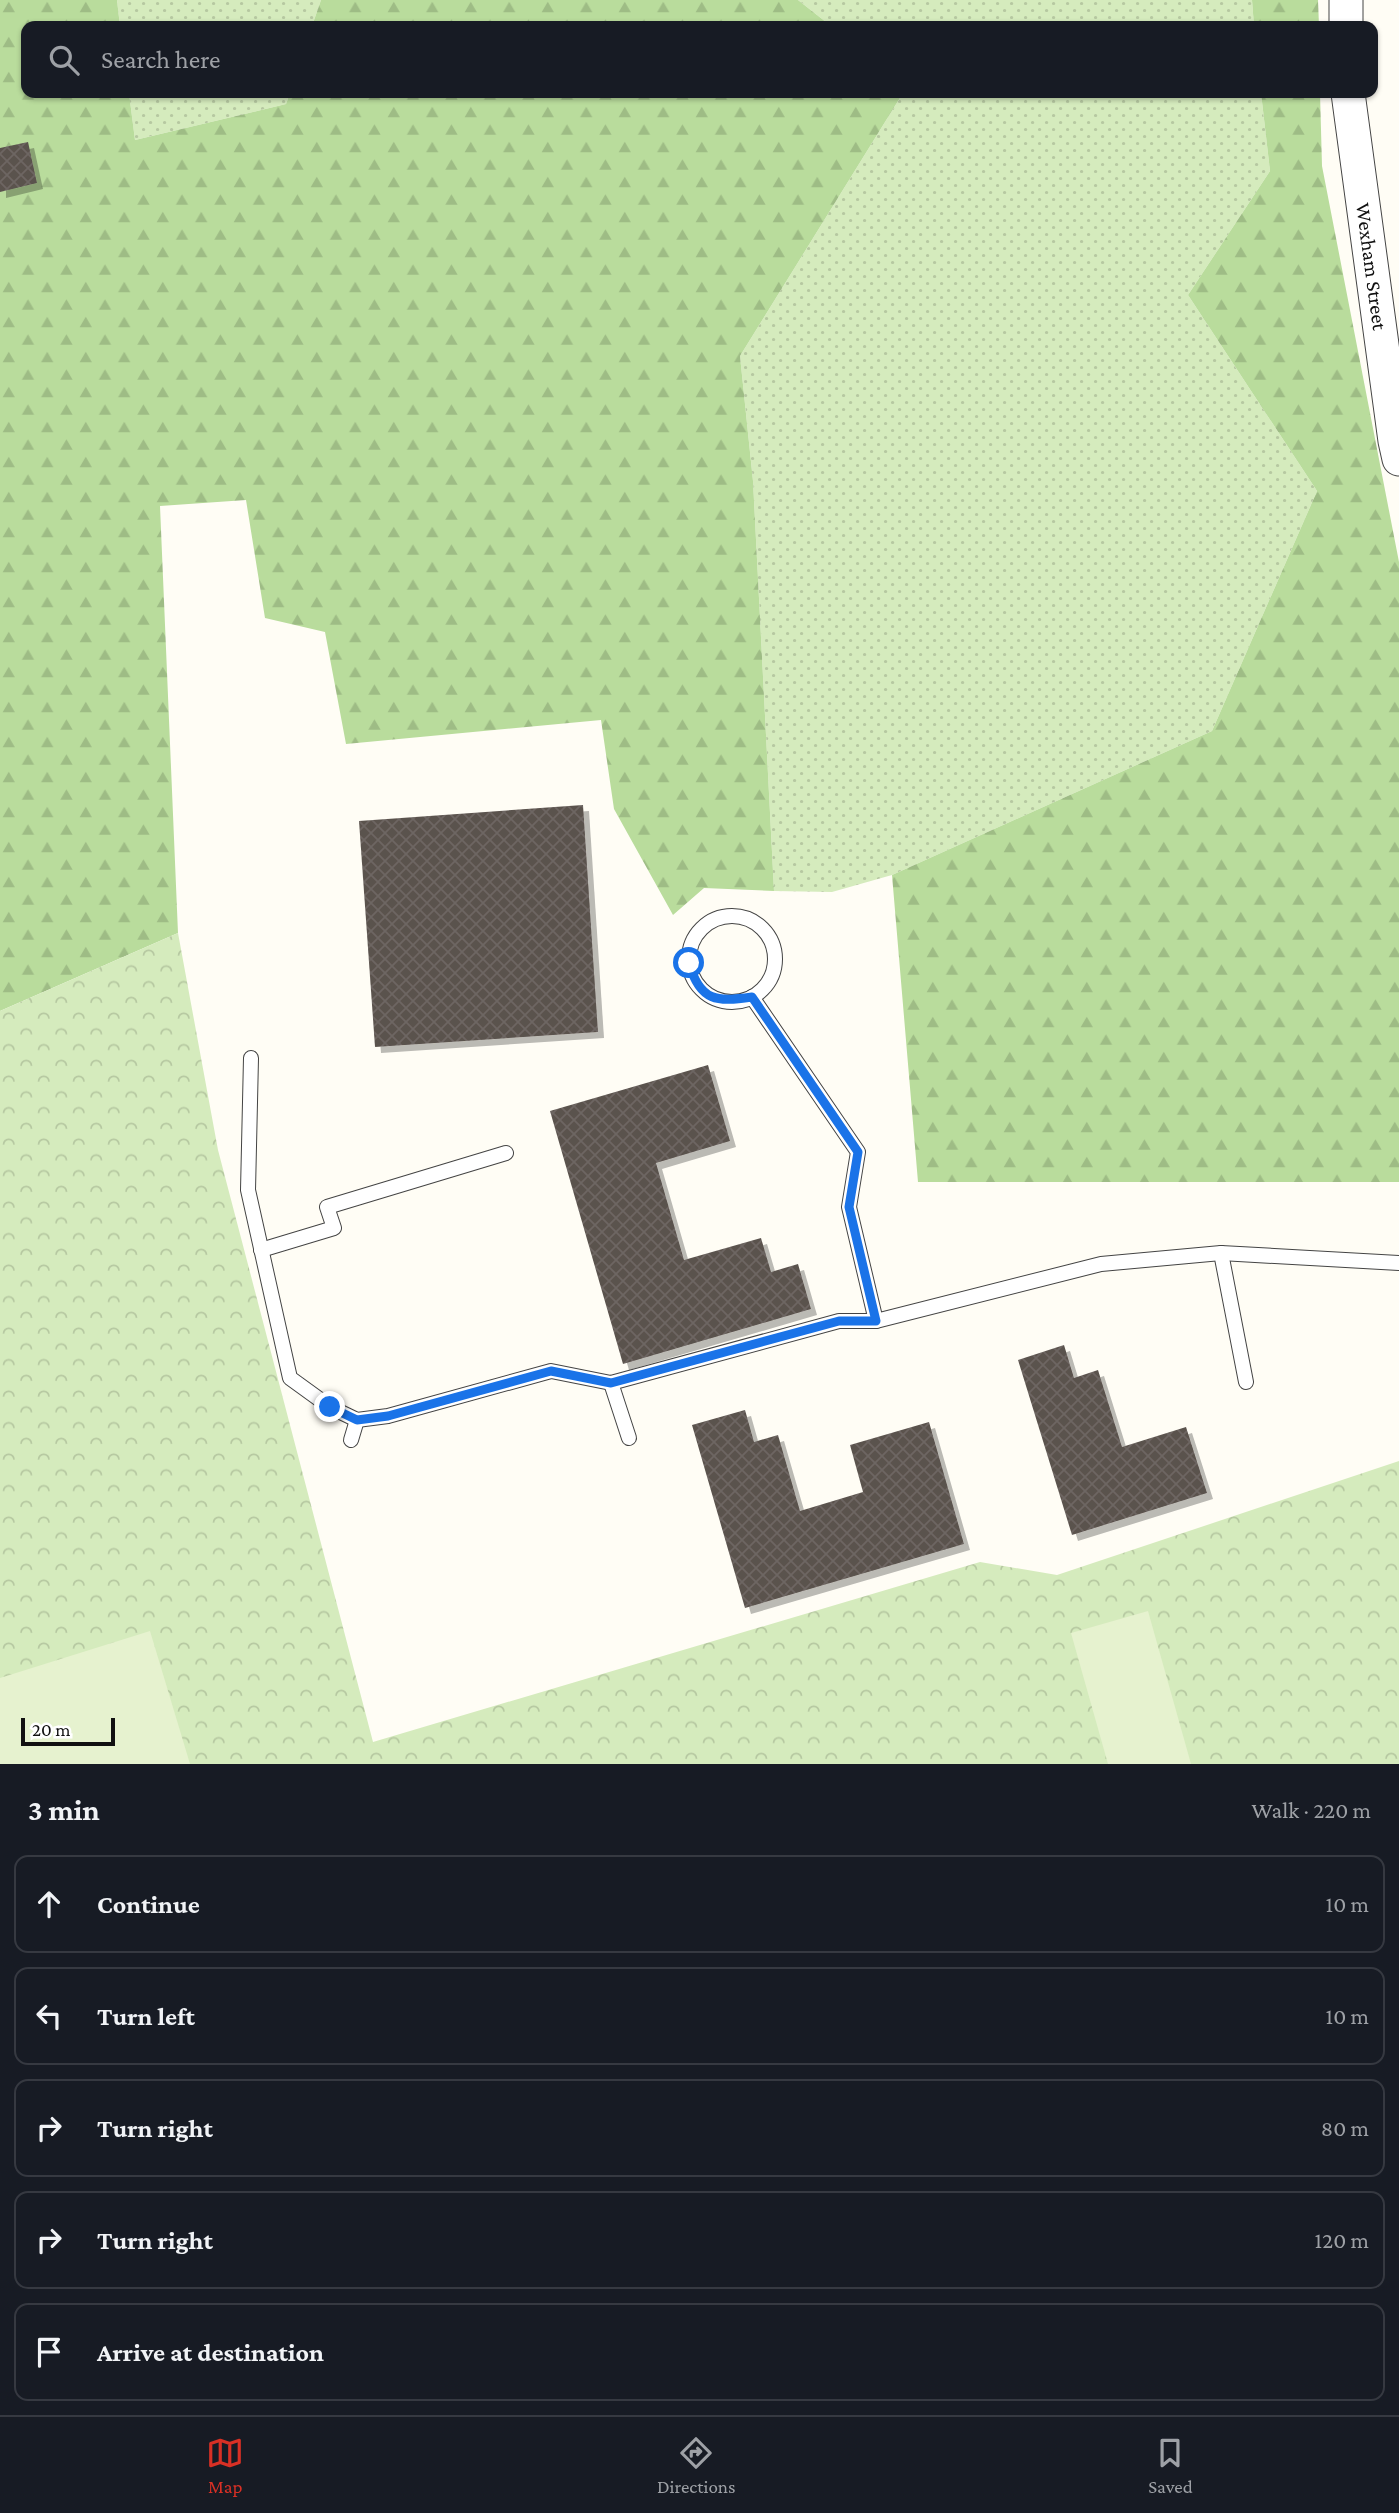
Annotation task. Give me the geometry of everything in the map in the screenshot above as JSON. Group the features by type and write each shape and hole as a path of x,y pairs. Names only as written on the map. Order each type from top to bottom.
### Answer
{"street":[{"path":"1346,0 1346,21"},
{"name":"Wexham Street","path":"1349,98 1397,446"}],"lane":[{"path":"743,917 757,923 774,946 772,976 764,988 752,997 724,1001 711,997 700,988 693,977 689,963 695,937 704,926 716,919 743,917"},
{"path":"752,997 858,1152 849,1207 876,1321"},
{"path":"251,1059 247,1190 290,1378 330,1407 357,1420 388,1416 551,1371 611,1383 839,1321 876,1321 1101,1265 1221,1253 1399,1263"},
{"path":"261,1250 334,1228 327,1206 506,1153"},
{"path":"1221,1253 1246,1382"},
{"path":"611,1383 629,1438"},
{"path":"351,1440 357,1420"}],"green space":[{"path":"0,0 117,0 119,21 21,21 21,98 130,98 135,140 286,104 288,98 900,98 740,356 753,481 774,891 704,888 673,915 614,809 601,720 346,744 325,632 265,618 246,500 160,506 178,933 0,1011"},
{"path":"117,0 321,0 314,21 119,21"},
{"path":"321,0 798,0 825,21 314,21"},
{"path":"798,0 1252,0 1254,21 825,21"},
{"path":"1252,0 1318,0 1319,21 1254,21"},
{"path":"130,98 288,98 286,104 135,140"},
{"path":"900,98 1262,98 1270,171 1188,295 1317,491 1212,731 892,875 832,892 774,891 753,481 740,356"},
{"path":"1262,98 1320,98 1322,166 1399,562 1399,1182 918,1182 892,875 1212,731 1317,491 1188,295 1270,171"},
{"path":"178,933 218,1150 373,1742 980,1562 1057,1575 1399,1461 1399,1764 0,1764 0,1011"},
{"path":"1148,1611 1191,1764 1108,1764 1071,1633"},
{"path":"150,1631 190,1764 0,1764 0,1678"}],"building":[{"path":"28,142 37,183 0,192 0,148"},
{"path":"583,805 598,1032 375,1047 359,821"},
{"path":"708,1065 730,1141 656,1163 684,1260 761,1238 771,1272 798,1264 811,1309 623,1364 550,1111"},
{"path":"1064,1345 1074,1378 1098,1370 1122,1447 1186,1427 1207,1493 1072,1535 1018,1360"},
{"path":"745,1410 754,1442 778,1435 800,1511 863,1492 850,1445 929,1422 964,1544 745,1608 692,1425"}],"route":[{"path":"330,1407 357,1420 388,1416 551,1371 611,1383 839,1321 876,1321 849,1207 858,1152 752,997 724,1001 711,997 700,988 689,963"}]}
